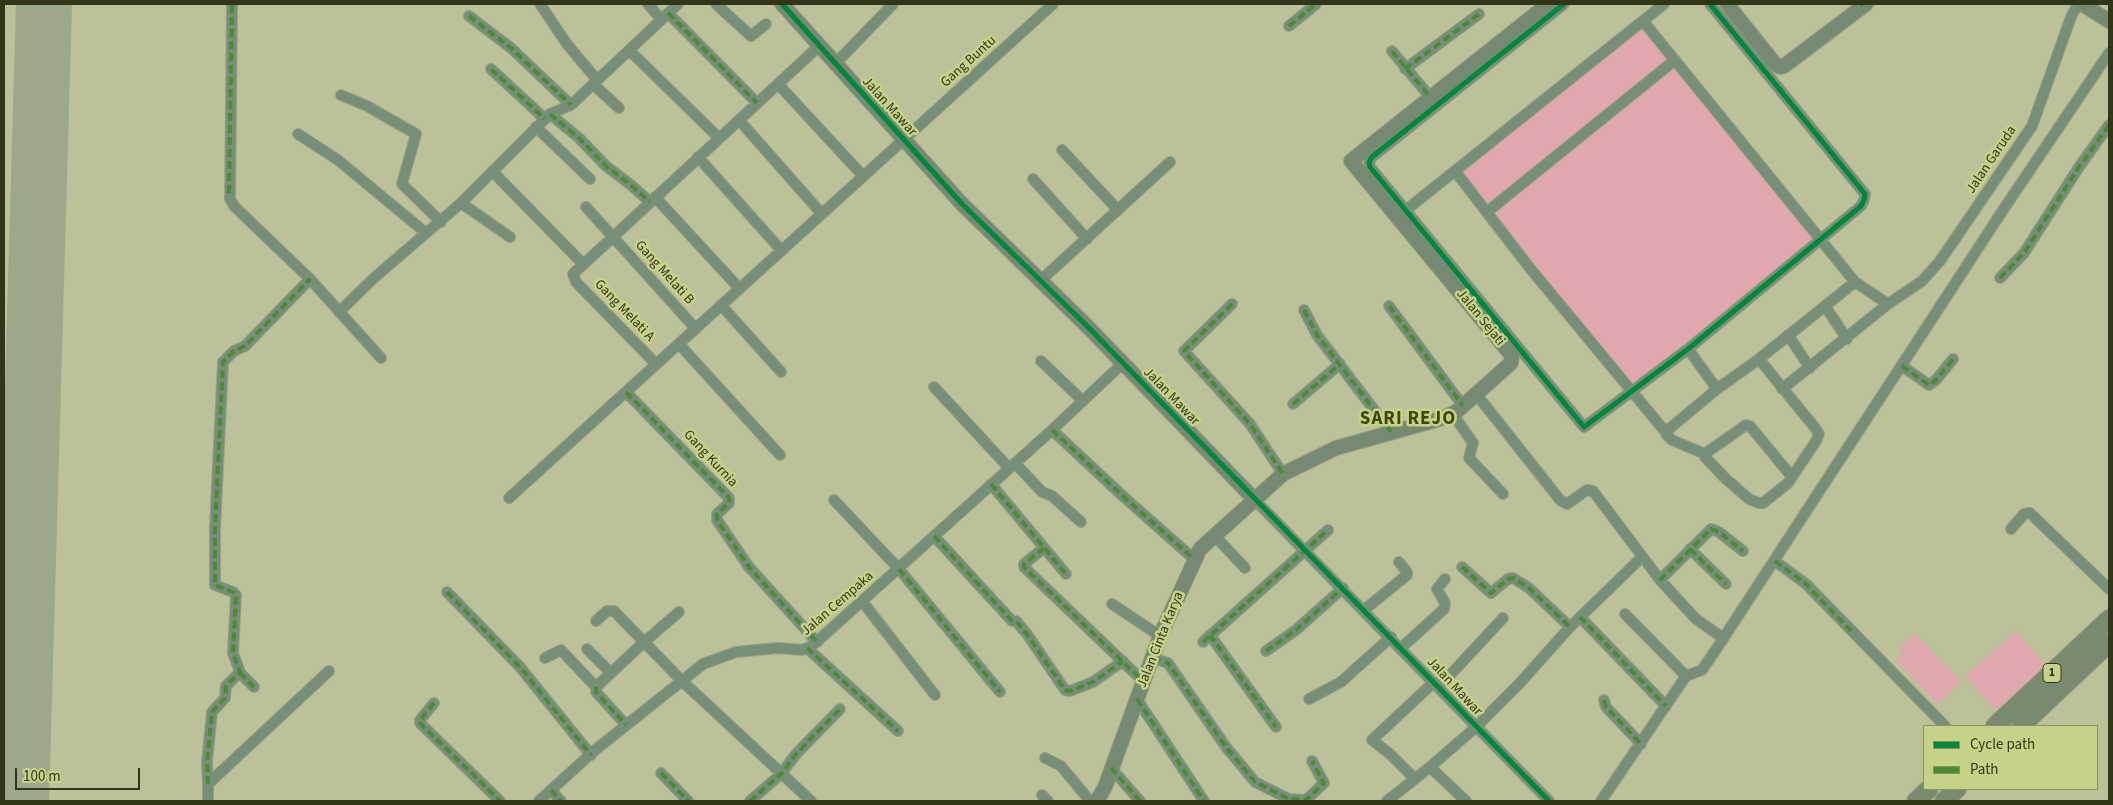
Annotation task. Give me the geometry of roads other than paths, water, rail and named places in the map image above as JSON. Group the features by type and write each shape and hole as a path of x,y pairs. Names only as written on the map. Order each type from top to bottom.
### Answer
{"highway":[{"name":"1","path":"1996,725 2109,620"},
{"name":"1","path":"2022,725 2109,643"},
{"path":"1916,801 1928,790"}],"street":[{"path":"232,4 230,199 234,206 310,279 381,358"},
{"path":"540,4 595,82 619,108"},
{"path":"648,4 665,16 757,103"},
{"path":"339,312 426,233 441,222 547,116 571,105 678,4"},
{"path":"716,4 751,36 766,24"},
{"name":"Jalan Mawar","path":"782,4 903,140 1040,282 1123,363 1391,637 1549,801"},
{"path":"835,64 893,4"},
{"name":"Gang Buntu","path":"508,498 1054,4"},
{"path":"1289,26 1316,4"},
{"path":"1392,51 1430,98 1548,4"},
{"path":"1564,4 1370,159 1370,167 1582,426 1587,427 1688,349 1822,239 1861,206 1865,194 1710,4"},
{"path":"1406,210 1664,4"},
{"path":"1727,4 1775,64 1780,67 1784,66 1863,4"},
{"name":"Jalan Garuda","path":"1782,389 1933,270 2032,126 2071,17 2078,4"},
{"path":"2082,4 2109,21"},
{"path":"1405,68 1479,14"},
{"path":"469,16 517,53 571,105"},
{"path":"1643,21 1855,282 1888,304"},
{"path":"492,171 583,264 819,46"},
{"path":"629,50 719,138"},
{"path":"1601,801 1686,676 1703,668 2109,53"},
{"path":"1487,212 1675,60"},
{"path":"491,69 547,116 580,138 606,166 652,199 739,288"},
{"path":"778,84 863,176"},
{"path":"341,95 367,106 416,134 402,184 441,222"},
{"name":"Jalan Sejati","path":"1254,498 1282,474 1336,448 1440,419 1457,410 1477,395 1511,363 1512,356 1351,161 1430,98"},
{"path":"739,120 821,213"},
{"path":"2000,278 2024,253 2079,167 2109,125"},
{"path":"536,127 590,179"},
{"path":"298,134 334,157 426,233"},
{"path":"1062,150 1118,210"},
{"path":"698,158 781,250"},
{"path":"1040,282 1170,162"},
{"path":"1455,171 1632,392 1666,430 1666,434 1672,440 1705,454 1726,480 1749,499 1759,503 1766,502 1780,491 1792,477 1819,434 1759,359"},
{"path":"1033,179 1087,239"},
{"path":"461,203 510,237"},
{"name":"Gang Melati B","path":"586,207 695,328"},
{"name":"Gang Melati A","path":"583,264 573,276 656,364"},
{"path":"254,687 240,673 233,653 236,595 233,592 215,586 215,528 221,370 227,356 245,346 310,279"},
{"path":"1666,430 1717,388 1759,359 1855,282"},
{"path":"1232,304 1184,351 1250,424 1282,474"},
{"path":"721,305 781,372"},
{"path":"1389,306 1457,410 1473,443 1469,458 1503,494"},
{"path":"1825,306 1847,339"},
{"path":"1304,310 1317,335 1391,432"},
{"path":"1788,335 1810,368"},
{"path":"679,344 780,455"},
{"path":"1688,349 1717,388"},
{"path":"1902,366 1929,385 1936,380 1953,358"},
{"path":"1041,360 1083,401"},
{"name":"Jalan Cempaka","path":"539,801 626,725 703,664 736,652 807,648 817,642 1052,430 1123,363"},
{"path":"1293,404 1340,364"},
{"path":"934,387 1012,466 1042,492 1052,496 1081,522"},
{"name":"Gang Kurnia","path":"626,392 729,498 728,503 717,514 718,520 746,563 817,642"},
{"path":"1477,395 1560,500 1567,504 1587,490 1593,491 1660,580 1696,618 1723,638"},
{"path":"1705,454 1746,425 1750,426 1792,477"},
{"path":"1052,430 1125,498 1194,558"},
{"path":"991,484 1066,574"},
{"name":"Jalan Cinta Karya","path":"1097,801 1105,787 1160,636 1194,558 1214,535 1254,498"},
{"path":"834,500 899,569 1000,692"},
{"path":"2011,529 2024,514 2030,513 2109,589"},
{"path":"1660,580 1690,549 1713,529 1743,551"},
{"path":"1276,727 1207,639 1328,530"},
{"path":"1214,535 1245,568"},
{"path":"934,536 1012,621 1016,621 1027,634 1064,690 1070,691 1093,682 1123,661"},
{"path":"1044,548 1024,567 1144,682"},
{"path":"1690,549 1726,584"},
{"path":"1387,801 1476,727 1518,685 1570,627 1642,557"},
{"path":"1775,561 1806,584 1944,725"},
{"path":"1364,610 1407,575 1408,572 1399,562"},
{"path":"1462,567 1491,593 1508,579 1513,578 1529,588 1570,627"},
{"path":"1401,648 1444,609 1446,603 1437,589 1445,580"},
{"path":"1266,651 1296,630 1343,588"},
{"path":"447,592 520,668 591,755"},
{"path":"862,601 935,695"},
{"path":"1112,604 1160,636"},
{"path":"596,621 608,611 614,611 681,680 811,801"},
{"path":"596,687 610,672 679,612"},
{"path":"1625,614 1686,676"},
{"path":"1580,617 1666,706"},
{"path":"1415,779 1390,754 1372,740 1436,685 1503,618"},
{"path":"1308,699 1341,682 1391,637"},
{"path":"807,648 898,731"},
{"path":"587,649 610,672"},
{"path":"545,658 561,650 596,687 596,692 626,725"},
{"path":"1153,658 1168,663 1226,747 1255,782 1289,799 1306,800 1324,783 1312,761"},
{"path":"208,784 329,672"},
{"path":"208,801 207,762 212,712 225,698 226,686 240,673"},
{"path":"1137,699 1204,801"},
{"path":"1604,700 1606,707 1641,744"},
{"path":"434,703 420,720 420,723 500,801"},
{"path":"750,801 781,774 797,753 840,709"},
{"path":"1046,758 1061,766 1090,801"},
{"path":"1430,767 1466,801"},
{"path":"1111,768 1140,801"},
{"path":"662,773 688,801"},
{"path":"551,790 561,801"}],"district":[{"name":"SARI REJO","path":"1408,420"}]}
